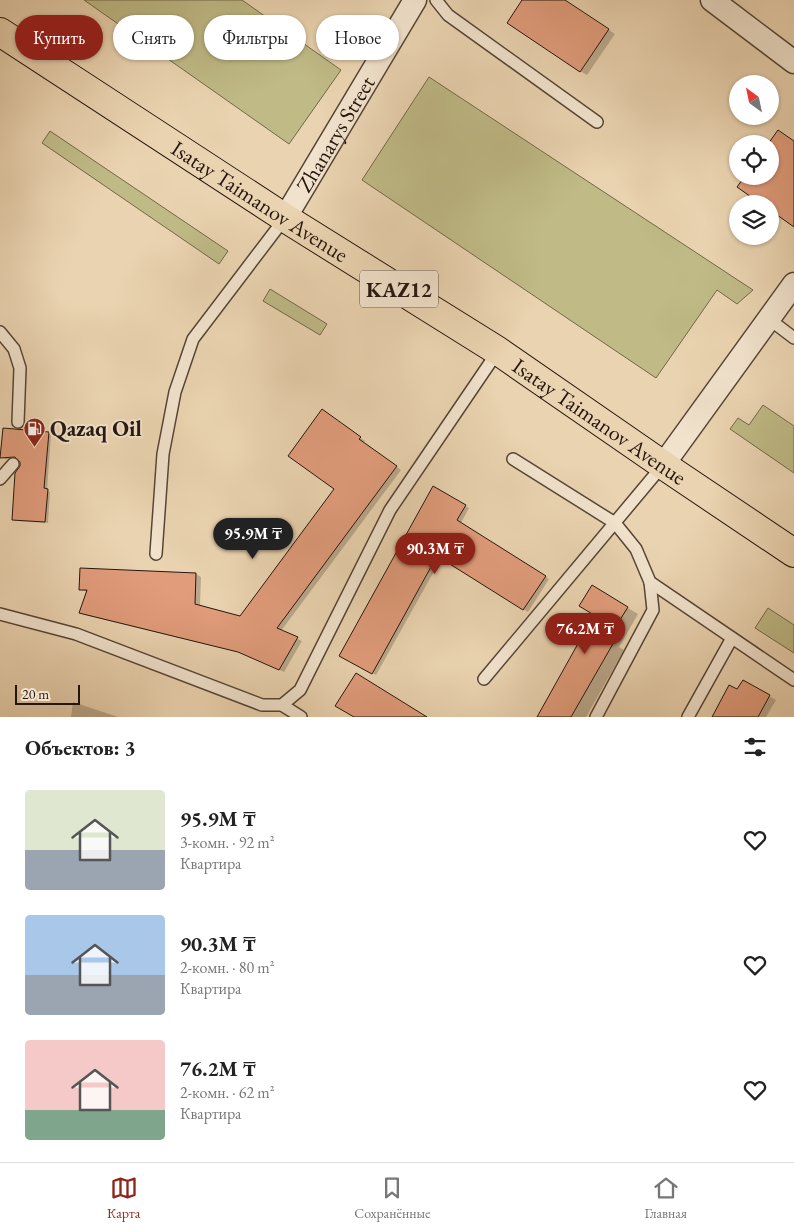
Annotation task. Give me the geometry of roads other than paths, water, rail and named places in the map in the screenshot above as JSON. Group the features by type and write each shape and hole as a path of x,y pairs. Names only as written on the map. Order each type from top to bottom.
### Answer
{"main road":[{"name":"Isatay Taimanov Avenue","path":"0,32 285,218 498,351 794,553"}],"street":[{"name":"Zhanarys Street","path":"285,218 415,0"},
{"path":"712,0 794,62"},
{"path":"663,465 794,284"}],"lane":[{"path":"436,0 448,16 597,122"},
{"path":"156,554 162,454 175,392 193,339 285,218"},
{"path":"769,320 794,338"},
{"path":"0,332 14,349 20,368 18,422"},
{"path":"282,705 300,690 390,510 498,351"},
{"path":"513,459 615,523 636,549 650,582 652,610 596,717"},
{"path":"0,479 13,464"},
{"path":"484,679 663,465"},
{"path":"650,582 794,680"},
{"path":"0,614 76,634 262,705 282,705 298,716"},
{"path":"688,717 732,638"}],"place":[{"name":"Qazaq Oil","path":"34,447"}]}
